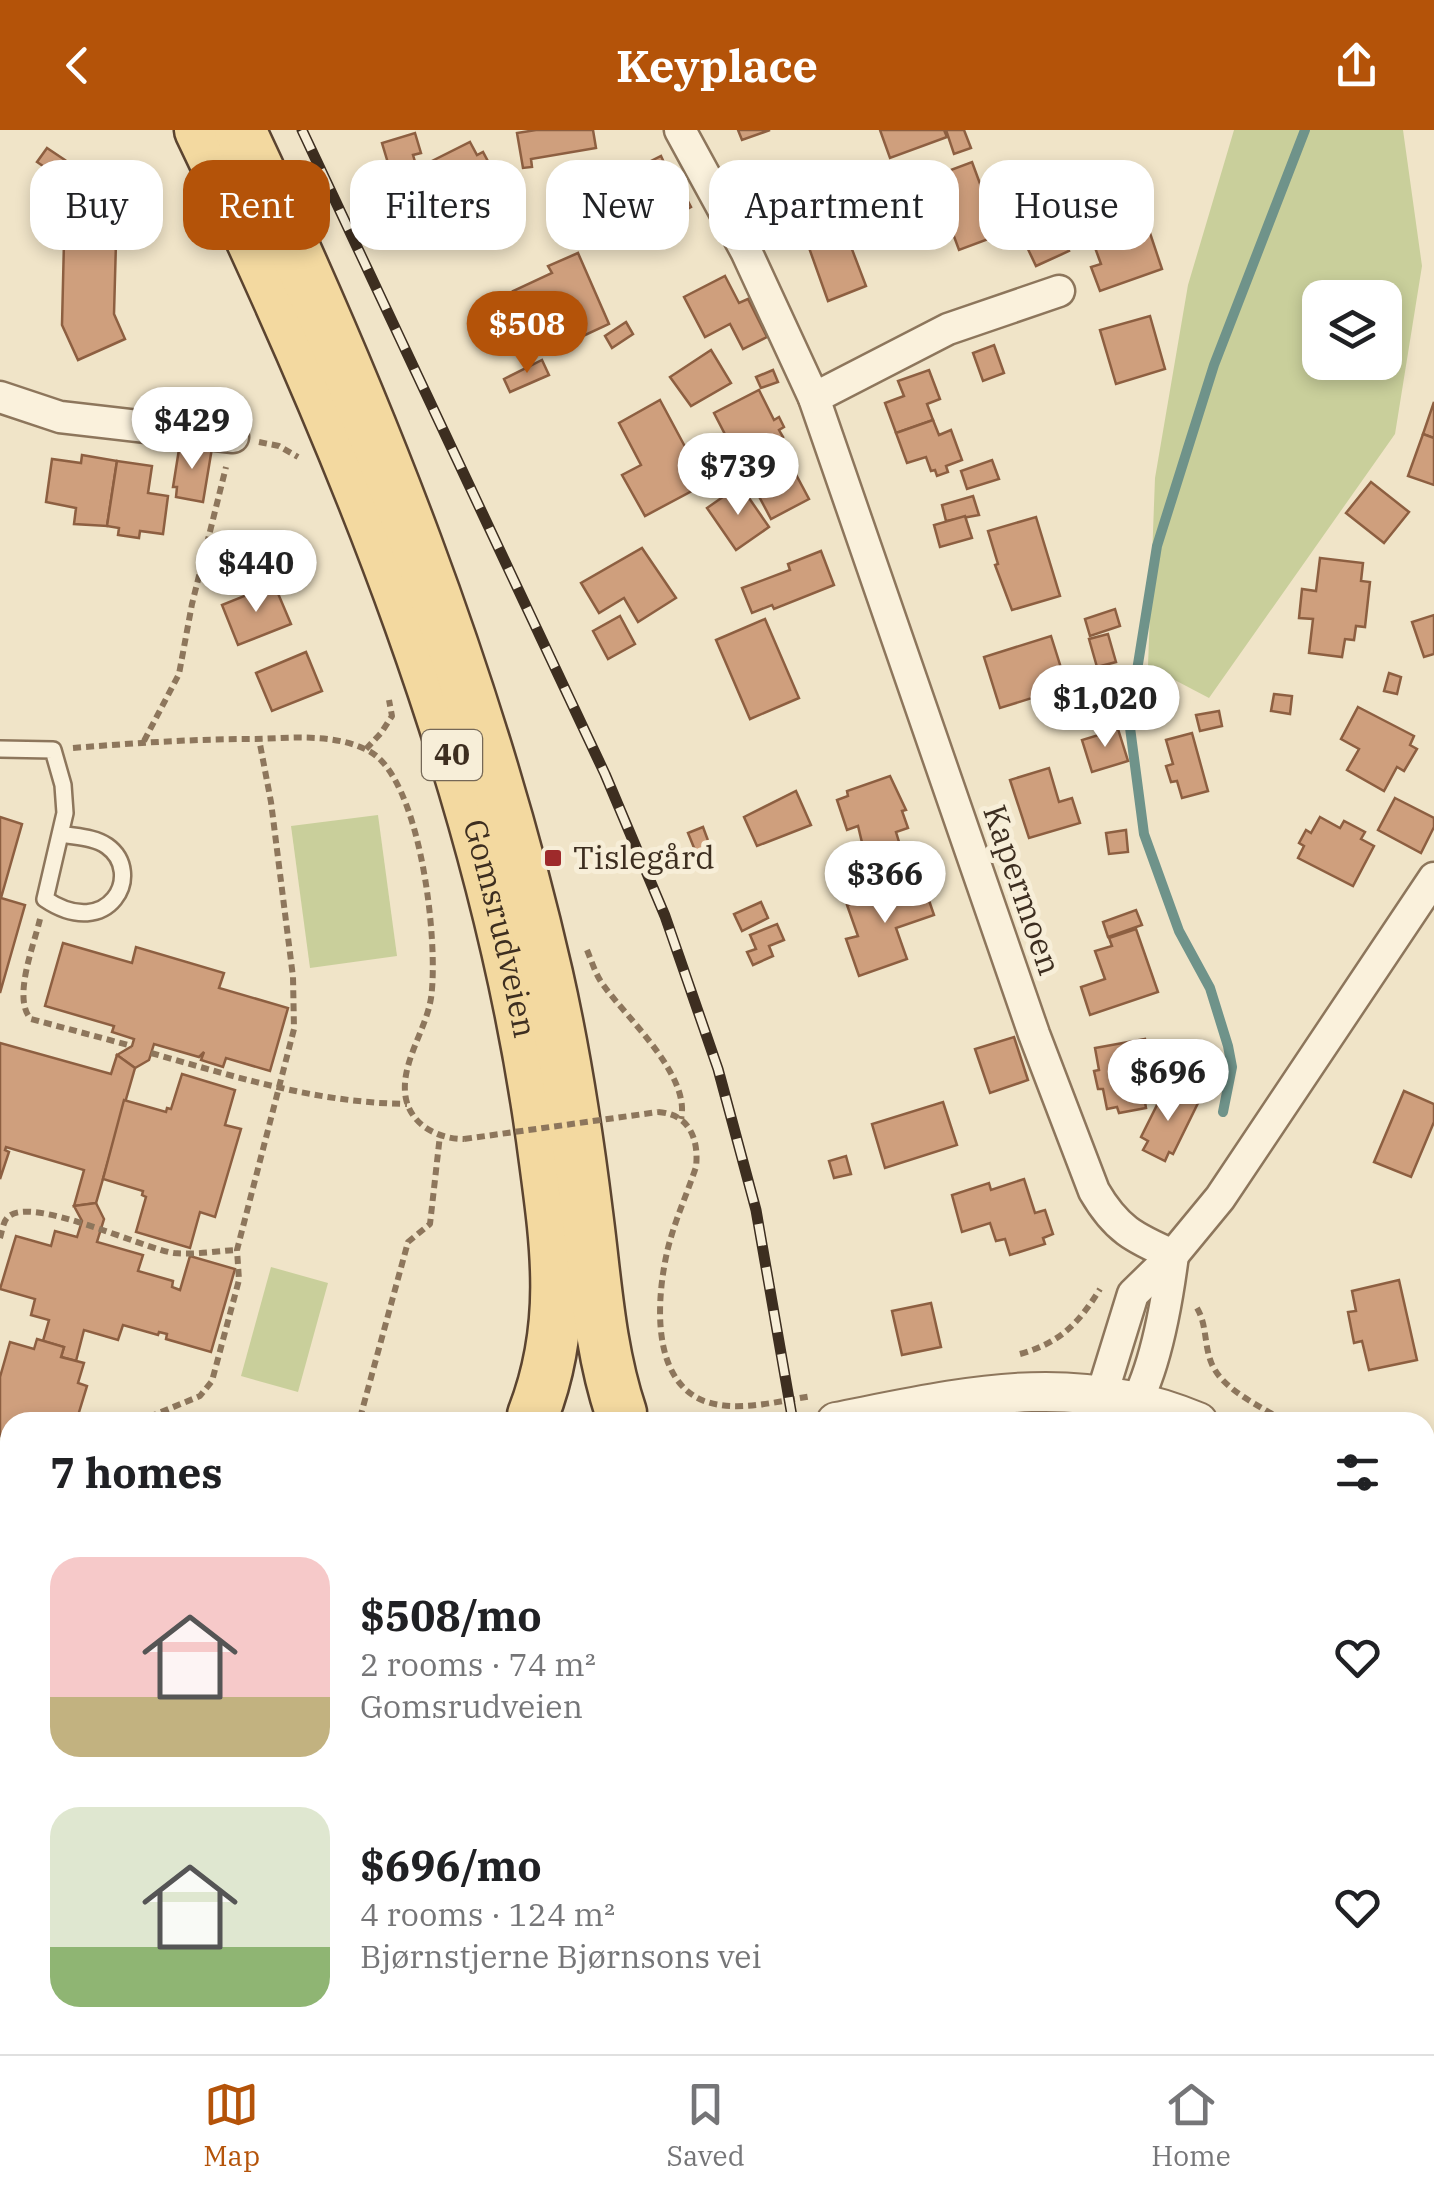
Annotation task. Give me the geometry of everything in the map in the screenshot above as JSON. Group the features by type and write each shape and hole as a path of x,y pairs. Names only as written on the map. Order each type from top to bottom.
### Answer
{"main road":[{"name":"Gomsrudveien","path":"200,130 263,266 372,525 425,671 481,852 527,1051 557,1264 555,1342 530,1412"},
{"name":"Gomsrudveien","path":"240,130 383,458 432,583 489,752 532,909 562,1044 582,1172 600,1333 626,1412"},
{"name":"40","path":"541,1412 586,1402 612,1412"}],"street":[{"name":"Kapermoen","path":"680,130 746,251 814,398 1094,1191 1114,1222 1137,1240 1173,1255"},
{"path":"814,398 948,330 1059,292"},
{"path":"0,396 60,418 233,437"},
{"path":"828,1408 1071,1390 1117,1410 1133,1294 1173,1255 1220,1198 1434,878"}],"lane":[{"path":"0,749 53,750 65,798 44,898 60,909 78,914 97,912 111,904 118,894 120,864 112,849 98,841 60,834"}],"path":[{"path":"143,742 179,674 233,437 278,446 294,452 301,462"},
{"path":"366,749 392,716 388,696"},
{"path":"161,1412 200,1396 212,1382 239,1280 238,1250 294,1029 294,977 259,738"},
{"path":"53,750 143,742 339,740 366,749 390,768 407,802 429,916 432,996 406,1076 407,1104 414,1118 440,1135 464,1139 658,1112 681,1119 696,1138 697,1153 664,1268 661,1328 669,1365 692,1394 723,1405 828,1408"},
{"path":"44,898 22,995 24,1012 31,1019 132,1046"},
{"path":"587,950 602,984 655,1047 682,1101 681,1119"},
{"path":"151,1053 281,1089 360,1104 407,1104"},
{"path":"362,1412 408,1242 430,1224 440,1135"},
{"path":"0,1238 6,1218 30,1210 52,1212 172,1253 238,1250"},
{"path":"1010,1356 1046,1346 1069,1332 1081,1320 1108,1275"},
{"path":"1188,1297 1201,1314 1214,1369 1235,1390 1269,1412"}],"green space":[{"path":"1234,130 1403,130 1422,266 1395,434 1209,698 1148,666 1155,478 1188,285"},
{"path":"378,815 397,956 310,968 291,826"},
{"path":"271,1267 328,1283 298,1392 241,1376"}],"building":[{"path":"593,130 596,148 531,159 532,167 526,168 517,133"},
{"path":"738,130 770,130 742,140"},
{"path":"880,130 944,130 947,137 890,158"},
{"path":"946,130 964,130 971,148 954,154"},
{"path":"415,133 421,153 413,155 414,160 387,160 382,143"},
{"path":"470,142 477,155 483,152 487,160 434,160"},
{"path":"47,148 65,160 38,160"},
{"path":"972,162 979,181 979,242 959,250 959,167"},
{"path":"1154,245 1162,269 1100,291 1091,267 1101,264 1096,250 1154,250"},
{"path":"64,250 116,250 114,314 125,339 78,360 62,325"},
{"path":"810,250 852,250 866,286 828,301"},
{"path":"1028,250 1069,251 1036,266"},
{"path":"578,253 609,324 568,343 561,327 535,339 513,291 552,273 548,266"},
{"path":"725,276 739,303 748,299 767,337 743,349 730,324 705,337 684,297"},
{"path":"1150,316 1165,369 1116,384 1100,330"},
{"path":"626,322 633,334 612,348 605,336"},
{"path":"994,345 1004,373 983,381 973,353"},
{"path":"711,350 731,383 691,406 670,377"},
{"path":"542,360 549,375 510,392 504,379"},
{"path":"773,370 778,382 761,388 756,377"},
{"path":"929,370 940,399 927,404 933,420 896,433 885,403 904,396 898,381"},
{"path":"759,390 774,420 779,417 784,427 779,430 783,437 776,440 782,452 744,471 714,413"},
{"path":"660,400 705,484 645,516 622,475 641,465 619,423"},
{"path":"1434,402 1434,438 1423,434"},
{"path":"933,420 939,435 951,430 962,460 946,466 948,472 937,476 926,457 907,463 896,433"},
{"path":"1423,434 1434,438 1434,485 1408,476"},
{"path":"180,443 212,448 203,502 176,497 177,487 173,487"},
{"path":"82,455 117,461 107,526 74,524 76,508 46,502 52,459 81,463"},
{"path":"992,460 999,479 967,489 961,471"},
{"path":"117,461 152,466 148,493 168,496 163,534 140,531 139,538 118,535 119,528 107,526"},
{"path":"792,467 809,499 771,519 754,487"},
{"path":"1371,482 1409,512 1384,543 1346,513"},
{"path":"740,485 769,527 736,550 707,508"},
{"path":"973,496 979,515 946,521 942,505"},
{"path":"965,516 972,538 940,547 934,525"},
{"path":"1036,517 1060,596 1012,610 995,565 998,564 988,531"},
{"path":"642,548 676,598 638,622 624,598 599,613 581,583"},
{"path":"821,551 834,585 774,609 772,605 752,613 742,588 790,570 788,564"},
{"path":"1320,558 1363,563 1361,581 1370,582 1365,627 1356,626 1354,640 1345,639 1342,657 1309,653 1313,619 1299,618 1302,589 1316,591"},
{"path":"274,584 291,624 238,645 222,605"},
{"path":"1115,609 1120,626 1090,636 1085,619"},
{"path":"1434,615 1434,654 1424,657 1412,622"},
{"path":"620,616 635,644 608,659 593,631"},
{"path":"765,619 799,698 750,719 716,640"},
{"path":"1108,634 1116,662 1097,667 1089,639"},
{"path":"1051,636 1067,687 1000,708 984,657"},
{"path":"306,652 322,691 272,711 256,673"},
{"path":"1389,673 1401,677 1397,694 1384,691"},
{"path":"1274,694 1292,696 1290,714 1271,711"},
{"path":"1358,707 1414,736 1410,745 1417,749 1404,771 1397,767 1384,791 1347,770 1359,749 1341,739"},
{"path":"1219,711 1222,726 1200,731 1196,715"},
{"path":"1118,729 1128,761 1092,772 1082,740"},
{"path":"1192,733 1208,791 1182,798 1177,781 1171,782 1166,766 1173,764 1166,740"},
{"path":"1049,768 1059,802 1072,798 1080,823 1029,838 1010,780"},
{"path":"890,776 906,810 902,811 908,828 896,832 899,842 889,845 891,850 866,859 858,826 847,830 837,800 848,796 847,791"},
{"path":"796,791 811,825 757,846 744,817"},
{"path":"1395,798 1434,818 1434,827 1421,853 1378,830"},
{"path":"0,817 22,824 1,898 25,905 0,993"},
{"path":"1320,817 1340,828 1344,821 1365,832 1361,839 1374,846 1353,886 1298,858 1304,846 1299,843 1306,830 1311,833"},
{"path":"703,827 713,854 699,860 688,833"},
{"path":"1126,830 1128,852 1109,854 1106,833"},
{"path":"922,880 934,915 896,928 907,959 859,976 846,939 858,936 847,905"},
{"path":"761,902 768,918 742,931 734,914"},
{"path":"1136,910 1142,925 1108,937 1103,922"},
{"path":"777,924 784,940 769,946 773,956 753,965 747,952 756,949 750,935"},
{"path":"1136,929 1158,992 1090,1015 1081,987 1105,979 1095,951 1112,946 1109,938"},
{"path":"63,943 132,963 136,947 224,973 219,988 288,1008 270,1071 226,1058 223,1067 201,1060 204,1052 199,1057 154,1044 149,1060 135,1068 117,1055 132,1046 134,1039 112,1032 114,1026 45,1006"},
{"path":"1014,1037 1028,1080 990,1093 975,1049"},
{"path":"1145,1039 1156,1099 1145,1102 1146,1108 1119,1113 1117,1107 1107,1109 1094,1071 1099,1070 1095,1048"},
{"path":"0,1043 111,1074 117,1055 135,1068 96,1203 74,1206 84,1170 6,1147 9,1152 0,1179"},
{"path":"182,1074 235,1090 225,1125 241,1129 215,1217 200,1212 190,1248 136,1232 146,1197 143,1191 103,1179 124,1100 166,1112 171,1109"},
{"path":"1166,1087 1198,1103 1173,1154 1169,1152 1165,1161 1143,1150 1148,1141 1141,1137"},
{"path":"1404,1091 1434,1104 1434,1122 1411,1177 1374,1162"},
{"path":"943,1102 957,1145 885,1168 872,1124"},
{"path":"846,1156 851,1174 834,1178 829,1161"},
{"path":"1024,1179 1035,1213 1045,1210 1053,1234 1043,1238 1045,1244 1010,1255 1005,1239 996,1241 990,1223 962,1232 952,1195 989,1183 991,1190"},
{"path":"96,1203 104,1219 97,1242 143,1255 138,1271 173,1281 172,1287 180,1290 190,1256 235,1269 211,1352 166,1339 167,1334 123,1325 118,1340 84,1330 76,1361 61,1357 64,1347 43,1341 49,1320 31,1315 35,1299 0,1289 16,1236 51,1246 55,1231 77,1237 82,1221 74,1206"},
{"path":"1399,1280 1417,1360 1369,1370 1362,1341 1354,1343 1348,1312 1356,1311 1352,1291"},
{"path":"931,1303 941,1347 902,1355 892,1311"},
{"path":"37,1339 64,1347 61,1357 84,1363 78,1383 87,1386 79,1412 0,1412 0,1377 10,1342 34,1349"}],"waterway":[{"path":"1223,1112 1232,1067 1228,1046 1210,988 1179,931 1144,834 1129,720 1157,546 1214,365 1305,130"}],"railway":[{"path":"302,130 605,774 665,916 718,1069 756,1210 791,1412"}],"place":[{"name":"Tislegård","path":"553,858"}]}
